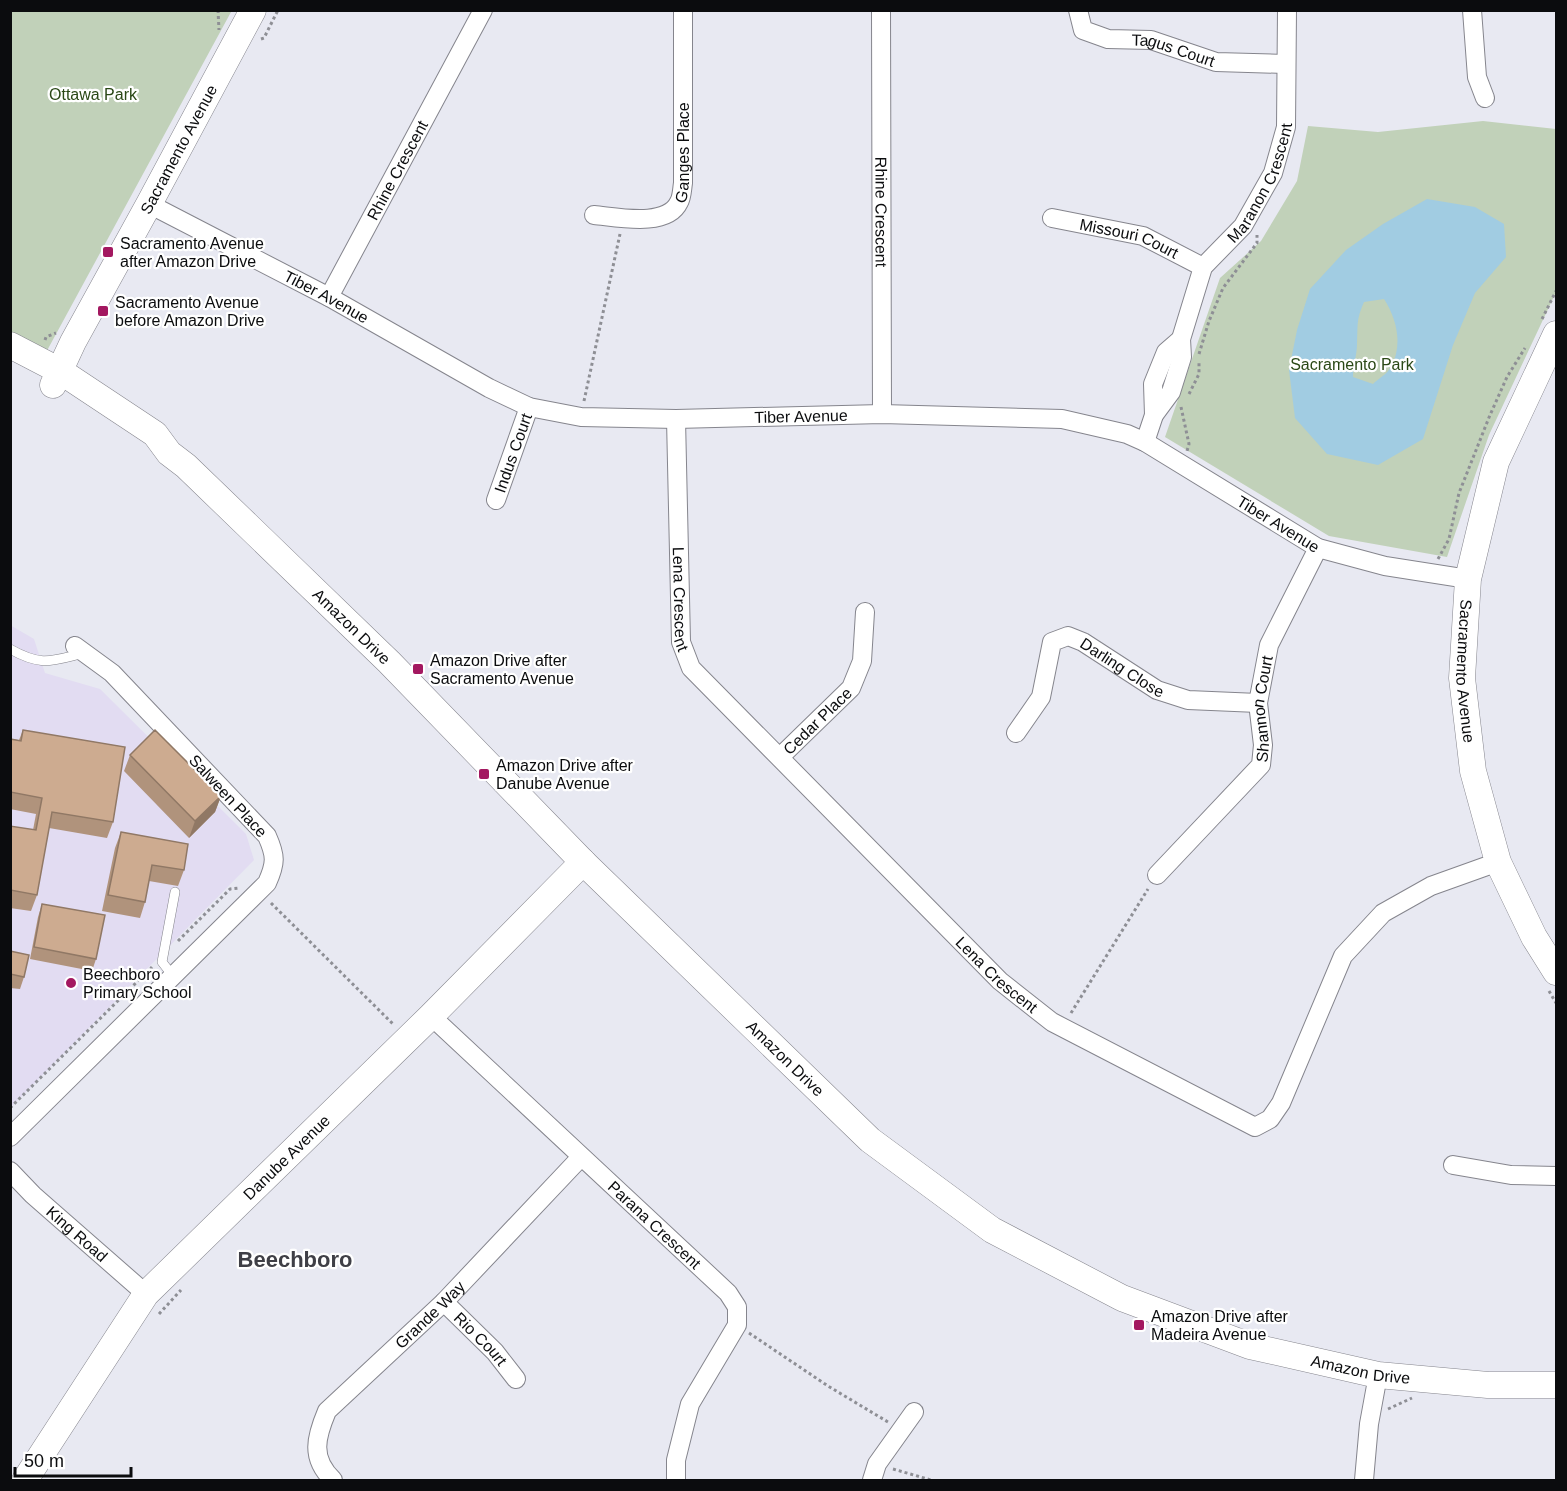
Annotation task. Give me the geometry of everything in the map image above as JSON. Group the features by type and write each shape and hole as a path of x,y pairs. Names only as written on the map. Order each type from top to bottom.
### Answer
{"street":[{"name":"Sacramento Avenue","path":"56,378 73,342 253,10"},
{"name":"Rhine Crescent","path":"329,297 483,10"},
{"name":"Ganges Place","path":"594,215 642,220 663,216 679,203 683,183 683,10"},
{"name":"Rhine Crescent","path":"881,10 882,414"},
{"name":"Tagus Court","path":"1078,10 1083,30 1108,39 1151,40 1216,62 1285,64"},
{"name":"Maranon Crescent","path":"1144,442 1154,415 1154,384 1166,352 1181,339 1203,267 1243,226 1273,173 1286,127 1287,10"},
{"path":"1472,10 1477,77 1485,98"},
{"name":"Tiber Avenue","path":"149,204 329,297 489,388 529,407 581,417 676,419 882,414 1062,419 1127,434 1144,442 1318,548 1385,566 1468,579"},
{"name":"Missouri Court","path":"1052,218 1143,236 1203,267"},
{"name":"Sacramento Avenue","path":"1550,977 1534,937 1498,862 1473,771 1462,678 1468,579 1496,462 1550,363 1557,334"},
{"name":"Amazon Drive","path":"10,345 56,378 155,434 169,453 186,466 389,662 583,862 870,1140 992,1230 1133,1302 1250,1346 1377,1384 1557,1385"},
{"name":"Amazon Drive","path":"10,361 56,378"},
{"name":"Indus Court","path":"496,500 529,407"},
{"name":"Lena Crescent","path":"676,419 681,642 691,668 1000,981 1052,1022 1255,1127 1270,1119 1281,1103 1343,956 1383,914 1431,886 1498,862"},
{"name":"Shannon Court","path":"1157,875 1261,765 1263,745 1258,703 1269,645 1318,548"},
{"name":"Cedar Place","path":"780,757 851,688 862,661 865,612"},
{"name":"Darling Close","path":"1016,733 1041,697 1052,642 1068,636 1083,642 1157,690 1188,700 1258,703"},
{"name":"Salween Place","path":"10,1137 267,883 275,866 273,850 267,837 112,673 79,650"},
{"name":"Danube Avenue","path":"25,1480 146,1294 431,1016 583,862"},
{"name":"Parana Crescent","path":"431,1016 728,1293 736,1307 737,1325"},
{"name":"Grande Way","path":"333,1480 317,1458 317,1433 327,1411 444,1302 581,1158"},
{"path":"1453,1166 1511,1175 1557,1176"},
{"name":"King Road","path":"10,1171 33,1196 146,1294"},
{"name":"Rio Court","path":"444,1302 495,1352 516,1379"},
{"path":"676,1480 676,1460 690,1404 737,1325"},
{"path":"1364,1480 1370,1418 1377,1384"},
{"path":"875,1472 914,1412"}],"lane":[{"path":"10,649 27,659 44,663 79,650"},
{"path":"173,976 162,962 175,892"}],"path":[{"path":"581,417 624,218"},
{"path":"1183,465 1189,444 1181,407 1199,374 1199,354 1209,321 1223,288 1257,243 1257,231"},
{"path":"1062,1027 1157,875"},
{"path":"171,948 230,889 241,888 255,895 408,1038"},
{"path":"10,1108 154,965"},
{"path":"1550,977 1557,1003"},
{"path":"153,1320 184,1287"},
{"path":"737,1325 828,1386 902,1431"},
{"path":"1370,1418 1414,1397 1377,1384"},
{"path":"875,1472 931,1480"}],"shaded area":[{"name":"Beechboro Primary School","path":"10,625 34,639 45,673 100,689 246,834 254,860 11,1107"}],"green space":[{"name":"Ottawa Park","path":"228,10 231,12 43,358 11,340 11,11"},
{"name":"Sacramento Park","path":"1483,121 1556,129 1556,292 1489,435 1447,557 1329,536 1165,437 1220,278 1261,241 1297,181 1308,126 1378,132"}],"water":[{"path":"1427,199 1475,207 1504,224 1506,257 1475,293 1453,345 1423,439 1378,465 1327,454 1295,418 1289,370 1297,330 1310,289 1346,250 1383,224","holes":["1384,299 1397,332 1395,359 1389,370 1373,384 1353,377 1359,318 1364,302"]}],"building":[{"path":"23,730 125,747 113,822 52,812 37,895 10,890 10,826 36,830 42,798 10,792 10,739 21,741"},
{"path":"155,730 221,796 195,821 130,755"},
{"path":"121,832 188,844 184,870 152,865 145,902 108,895"},
{"path":"42,904 105,915 96,959 34,947"},
{"path":"10,951 29,955 24,977 10,974"}],"place":[{"name":"Sacramento Avenue after Amazon Drive","path":"108,252"},
{"name":"Sacramento Avenue before Amazon Drive","path":"103,311"},
{"name":"Amazon Drive after Sacramento Avenue","path":"418,669"},
{"name":"Amazon Drive after Danube Avenue","path":"484,774"},
{"name":"Beechboro Primary School","path":"71,983"},
{"name":"Amazon Drive after Madeira Avenue","path":"1139,1325"}],"district":[{"name":"Beechboro","path":"295,1259"}]}
